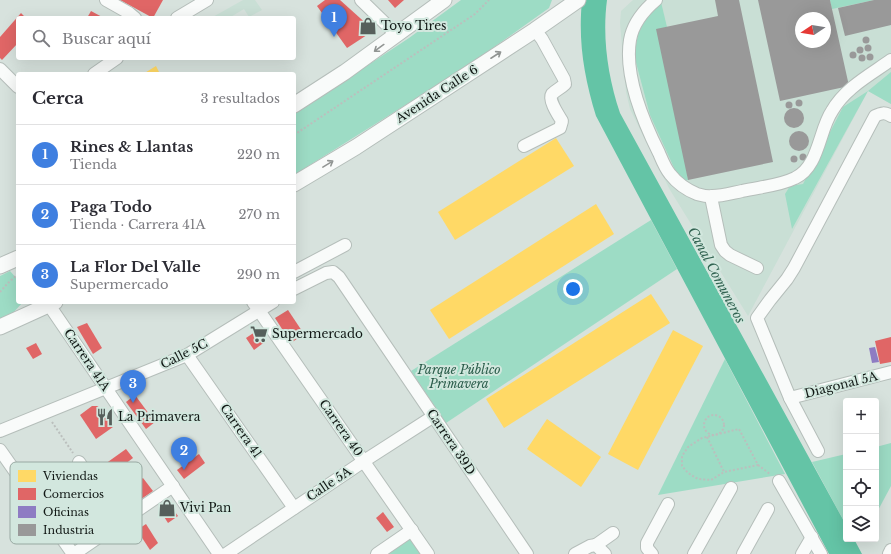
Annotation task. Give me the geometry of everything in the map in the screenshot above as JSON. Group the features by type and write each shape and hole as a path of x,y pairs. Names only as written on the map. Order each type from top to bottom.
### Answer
{"main road":[{"path":"296,104 345,72 444,0"},
{"name":"Avenida Calle 6","path":"296,183 356,147 535,30 557,10 578,0"},
{"path":"2,265 16,259"},
{"path":"2,265 16,272"},
{"path":"0,327 29,308 52,304"}],"street":[{"path":"106,0 133,16"},
{"path":"180,16 206,0"},
{"path":"361,0 397,35"},
{"path":"656,0 640,16 634,26 630,39 630,69 637,99 647,128 670,174 686,188 698,194 711,197 783,183 796,178 806,169 815,154 831,112 840,99 850,89 891,60"},
{"path":"524,146 560,128 562,125 562,121 551,100 551,96 562,88 565,84 564,79 542,39 535,30"},
{"path":"97,72 114,60"},
{"path":"0,69 16,85"},
{"path":"818,451 790,398 757,318 794,268 874,116 880,113 886,113 891,116"},
{"path":"711,197 721,245 725,251 757,268"},
{"path":"296,271 344,245"},
{"name":"Carrera 39D","path":"296,288 326,273 333,272 339,277 527,554"},
{"name":"Carrera 41A","path":"52,304 106,389 219,554"},
{"name":"Calle 5C","path":"0,431 187,355 256,306"},
{"name":"Carrera 40","path":"256,306 428,554"},
{"name":"Carrera 41","path":"187,355 294,508"},
{"name":"Diagonal 5A","path":"790,398 891,372"},
{"name":"Calle 5A","path":"226,554 364,461 434,416"},
{"path":"0,450 10,464"},
{"path":"779,481 821,554"},
{"path":"142,507 173,486"},
{"path":"694,554 731,488"},
{"path":"652,554 647,548 647,543 668,504"},
{"path":"743,554 768,509"},
{"path":"377,554 412,530"},
{"path":"585,549 613,533"},
{"path":"802,554 812,537"},
{"path":"67,544 74,554 89,544"},
{"path":"585,549 605,554"},
{"path":"889,554 891,550"}],"path":[{"path":"296,134 432,44 475,14 489,0"},
{"path":"0,292 16,275"},
{"path":"46,413 79,462"},
{"path":"712,416 721,419 723,424 722,430 715,435 708,434 704,428 706,419 712,416"},
{"path":"758,465 724,472 711,480 698,479 688,474 682,466 682,456 688,447 702,438 739,429 758,465 779,481"},
{"path":"707,437 724,472"}],"shaded area":[{"path":"243,0 255,0 262,10 251,16 248,16 244,9 232,16 215,16"},
{"path":"582,0 607,0 605,29 607,57 612,86 620,113 843,520 843,542 856,542 862,554 829,554 596,116 585,73 581,15"},
{"path":"633,0 891,0 891,104 868,91 748,316 670,190 630,109 626,92 620,23 621,11"}],"green space":[{"path":"461,0 552,0 549,8 466,67 296,174 296,113 409,38"},
{"path":"830,0 874,0 832,9"},
{"path":"661,2 667,27 688,180 680,181 650,115 634,55 639,30"},
{"path":"891,72 891,104 868,91"},
{"path":"868,91 792,229 785,194 790,186 803,184 843,107"},
{"name":"Parque Público Primavera","path":"651,220 677,269 446,423 411,371"},
{"path":"10,271 16,278 16,304 21,304 12,314 0,319 0,276"},
{"path":"725,359 785,474 658,495"},
{"path":"891,443 891,486 879,508 879,470 879,446"},
{"path":"843,455 843,519 812,462"},
{"path":"413,537 424,554 388,554"}],"building: Viviendas":[{"path":"156,66 159,72 146,72"},
{"path":"556,138 574,166 455,240 438,212"},
{"path":"596,204 614,234 449,339 430,310"},
{"path":"651,294 670,323 504,428 486,399"},
{"path":"673,330 703,346 638,470 608,454"},
{"path":"547,419 601,457 581,487 527,449"}],"building: Comercios":[{"path":"120,0 163,0 154,16 149,16"},
{"path":"325,0 340,0 370,27 370,33 347,48 317,6"},
{"path":"388,0 404,0 395,8"},
{"path":"91,11 100,16 88,16"},
{"path":"16,19 16,45 2,60 0,58 0,37"},
{"path":"288,310 304,334 291,343 275,318"},
{"path":"87,323 102,348 93,354 77,327"},
{"path":"258,330 266,341 254,350 246,338"},
{"path":"891,337 891,362 880,364 875,341"},
{"path":"36,343 42,354 33,359 26,348"},
{"path":"135,395 155,422 146,429 126,402"},
{"path":"92,406 97,406 100,408 113,427 96,439 80,415"},
{"path":"126,449 133,458 128,462 108,462"},
{"path":"199,454 205,463 184,479 177,470"},
{"path":"143,478 153,491 142,499"},
{"path":"168,502 178,516 168,523 159,509"},
{"path":"383,512 394,527 387,532 376,518"},
{"path":"146,524 158,543 150,550 142,538 142,527"}],"building: Oficinas":[{"path":"875,347 879,362 872,363 869,348"}],"building: Industria":[{"path":"715,0 739,0 773,162 688,180 656,29 718,16"},
{"path":"758,0 830,0 849,86 780,101"},
{"path":"874,0 891,0 891,25 845,36 838,8"},
{"path":"866,36 869,37 869,43 866,44 863,43 862,40 863,37"},
{"path":"868,44 871,45 871,51 868,52 865,51 864,48 865,45"},
{"path":"860,46 863,47 863,53 860,54 857,53 856,50 857,47"},
{"path":"853,51 856,52 856,58 853,59 850,58 849,55 850,52"},
{"path":"870,53 873,54 873,60 870,61 867,60 866,57 867,54"},
{"path":"862,54 865,55 865,61 862,62 859,61 858,58 859,55"},
{"path":"799,99 802,100 802,106 799,107 796,106 795,103 796,100"},
{"path":"789,101 792,102 792,108 789,109 786,108 785,105 786,102"},
{"path":"794,108 801,111 804,118 801,125 794,128 787,125 784,118 787,111"},
{"path":"799,131 806,134 809,141 806,148 799,151 792,148 789,141 792,134"},
{"path":"803,153 806,154 806,160 803,161 800,160 799,157 800,154"},
{"path":"794,155 797,156 797,162 794,163 791,162 790,159 791,156"}],"place":[{"name":"Toyo Tires","path":"368,26"},
{"name":"Rines & Llantas","path":"334,37"},
{"name":"Supermercado","path":"259,334"},
{"name":"La Flor Del Valle","path":"133,403"},
{"name":"La Primavera","path":"105,417"},
{"name":"Paga Todo","path":"184,470"},
{"name":"Vivi Pan","path":"167,508"}],"water label":[{"name":"Canal Comuneros","path":"717,275"}]}
